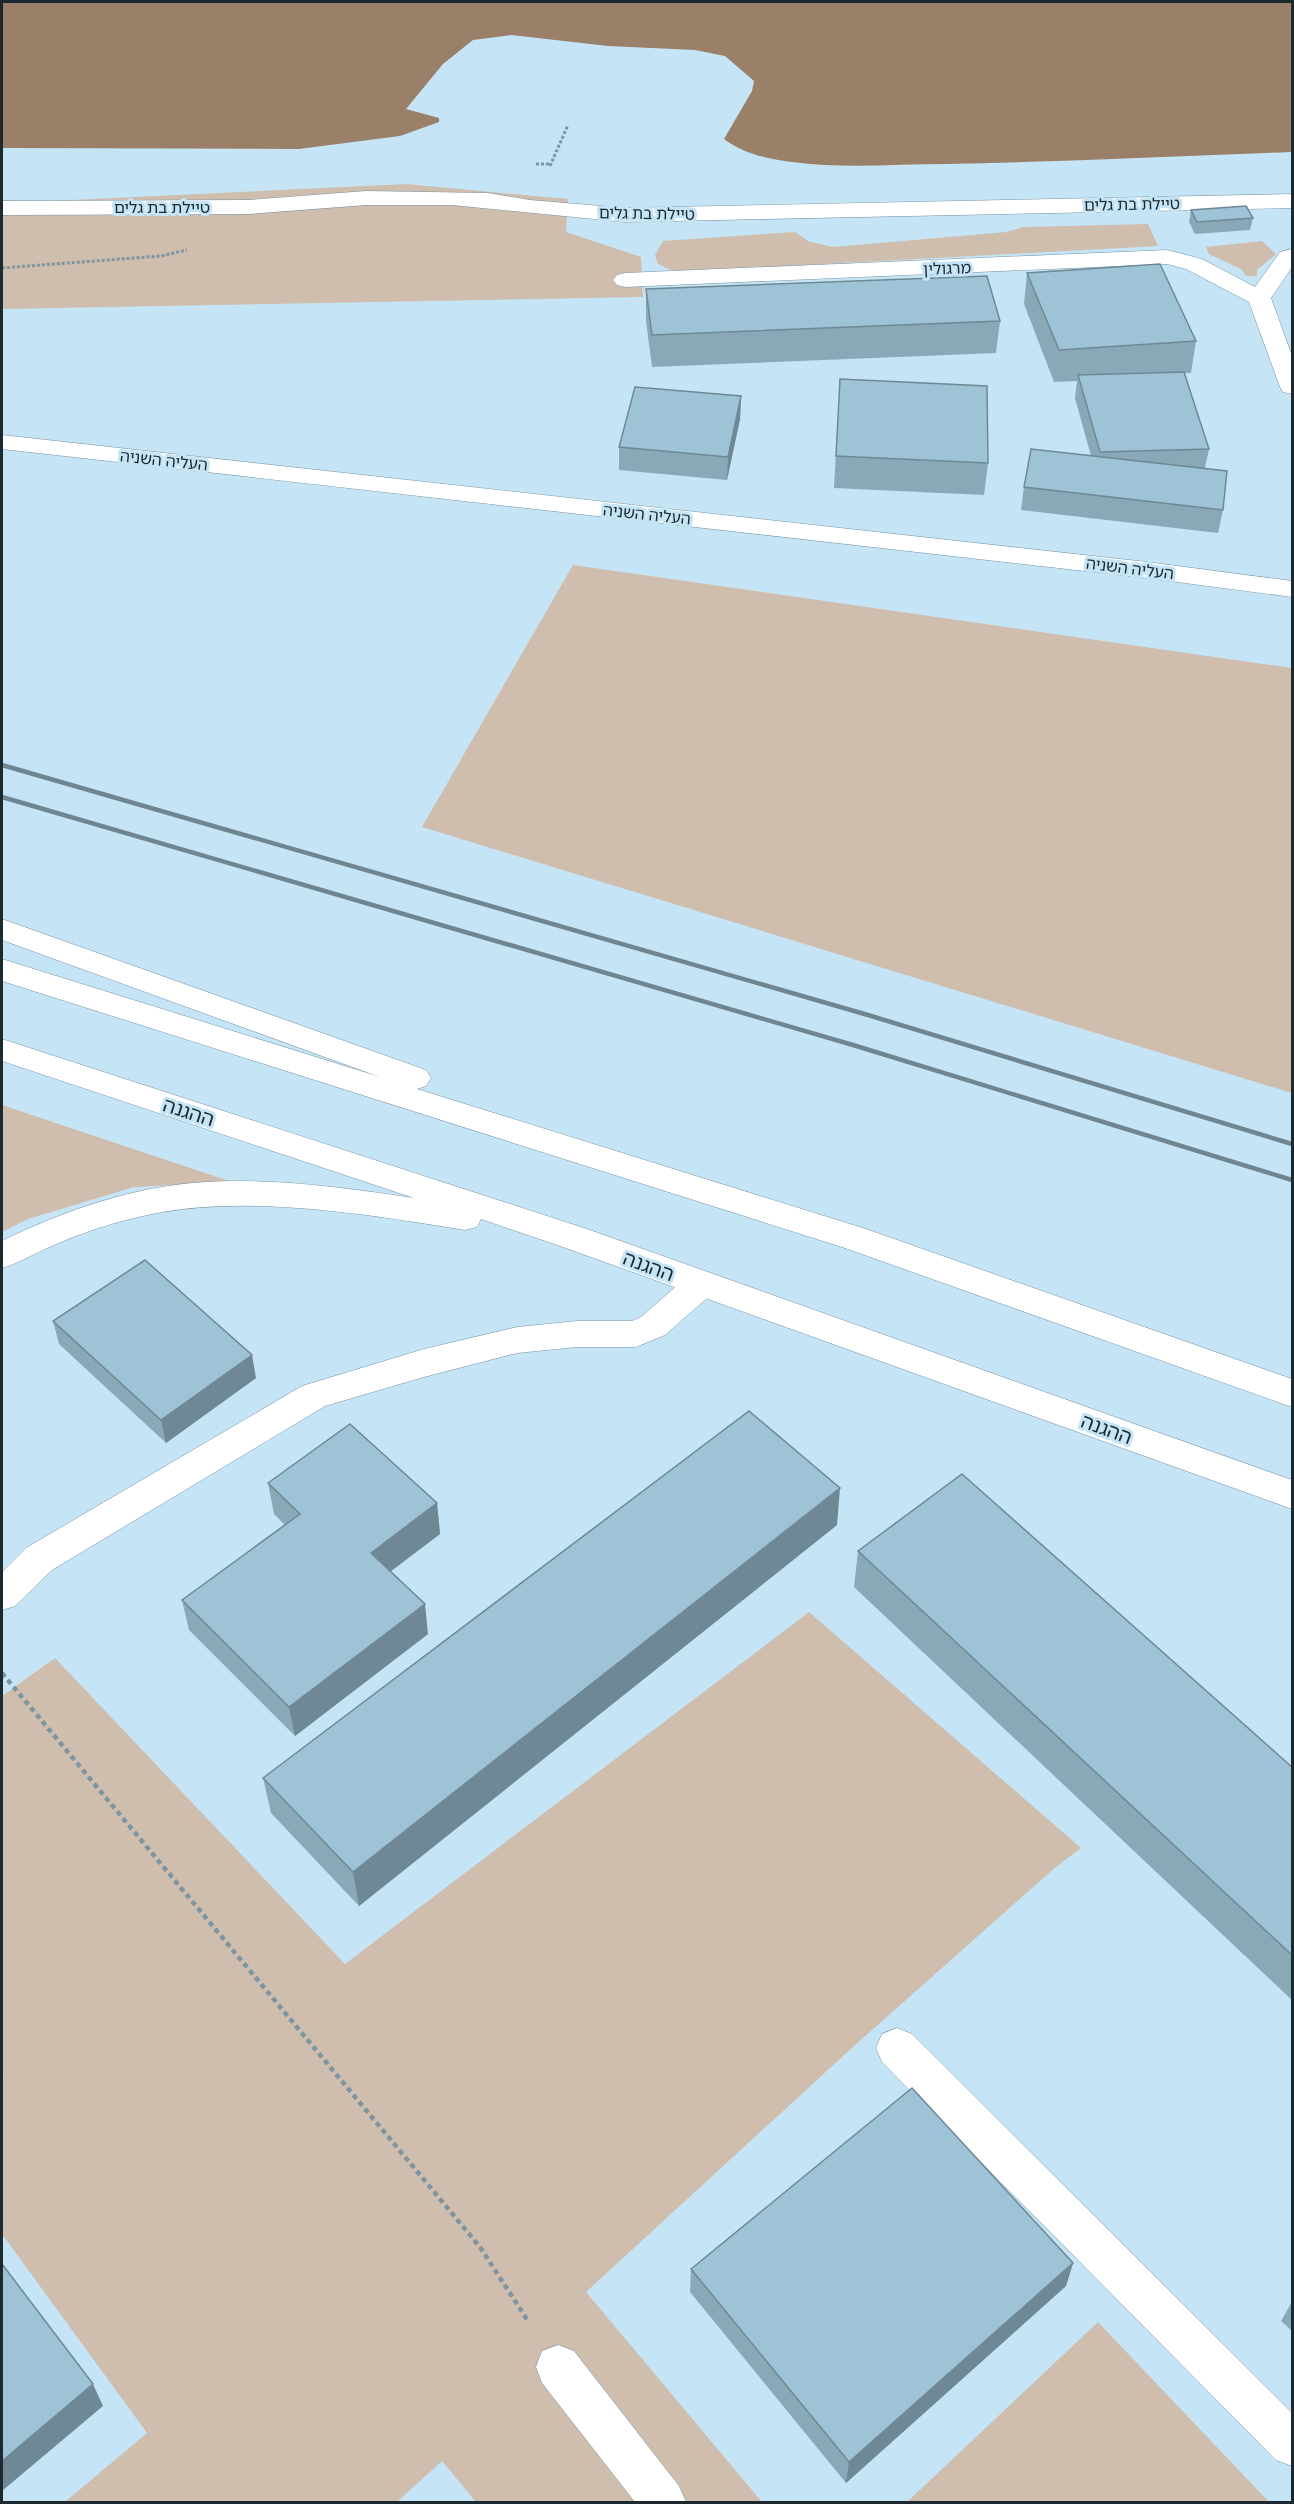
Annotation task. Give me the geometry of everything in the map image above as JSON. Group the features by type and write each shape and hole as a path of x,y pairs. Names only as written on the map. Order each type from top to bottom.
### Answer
{"main road":[{"name":"טיילת בת גלים","path":"2,208 249,207 366,198 452,198 626,215 1293,201"},
{"path":"1293,256 1288,257 1259,298 1293,387"},
{"name":"מרגולין","path":"625,280 1167,257 1194,264 1259,298"},
{"name":"העליה השניה","path":"2,442 1148,570 1293,589"},
{"path":"2,929 854,1238 1293,1393"},
{"path":"2,970 854,1238"},
{"name":"ההגנה","path":"2,1050 575,1238 1293,1495"},
{"path":"2,1255 38,1236 100,1214 166,1200 233,1193 386,1206 575,1238"},
{"path":"2,1595 39,1559 314,1396 424,1362 517,1340 577,1334 636,1334 653,1326 701,1284"},
{"path":"897,2048 1293,2444"},
{"path":"558,2367 663,2502"}],"path":[{"path":"2,268 161,256 209,245 227,235 249,207"},
{"path":"2,1672 480,2247 558,2367"}],"shaded area":[{"path":"2,2 1292,2 1292,152 870,166 783,161 748,152 724,139 752,91 754,81 725,56 695,50 608,46 511,35 473,40 443,64 406,109 439,118 439,122 400,136 299,149 2,148"},
{"path":"406,184 568,199 566,232 641,257 643,297 2,309 2,200 30,202"},
{"path":"1148,224 1158,246 675,272 658,264 655,255 663,241 795,232 810,242 834,247 1006,232 1024,227"},
{"path":"1262,241 1276,254 1257,270 1257,276 1246,276 1241,269 1209,254 1206,247"},
{"path":"573,565 1292,668 1292,1093 422,827"},
{"path":"2,1105 232,1182 134,1187 28,1219 2,1232"},
{"path":"809,1612 1081,1848 1057,1866 854,2046 586,2292 762,2502 476,2502 442,2461 397,2502 65,2502 147,2433 2,2234 2,2079 4,2077 2,2074 2,1696 55,1658 345,1964"},
{"path":"1098,2322 1269,2502 907,2502"}],"building":[{"path":"1246,206 1253,218 1197,222 1191,210"},
{"path":"1160,264 1196,341 1059,350 1027,273"},
{"path":"987,276 1000,321 652,335 646,289"},
{"path":"1184,372 1209,449 1100,452 1078,375"},
{"path":"840,379 987,386 988,463 836,456"},
{"path":"635,387 741,396 728,457 619,447"},
{"path":"1031,449 1227,471 1223,510 1024,487"},
{"path":"145,1260 252,1355 161,1420 53,1321"},
{"path":"749,1411 840,1488 353,1872 263,1778"},
{"path":"350,1424 437,1503 371,1553 425,1604 289,1707 182,1600 300,1514 268,1483"},
{"path":"962,1474 1293,1768 1293,1956 858,1551"},
{"path":"912,2088 1073,2263 849,2462 691,2269"},
{"path":"2,2264 93,2384 2,2461"}],"railway":[{"path":"2,765 868,1015 1292,1144"},
{"path":"2,797 853,1045 1292,1180"}]}
